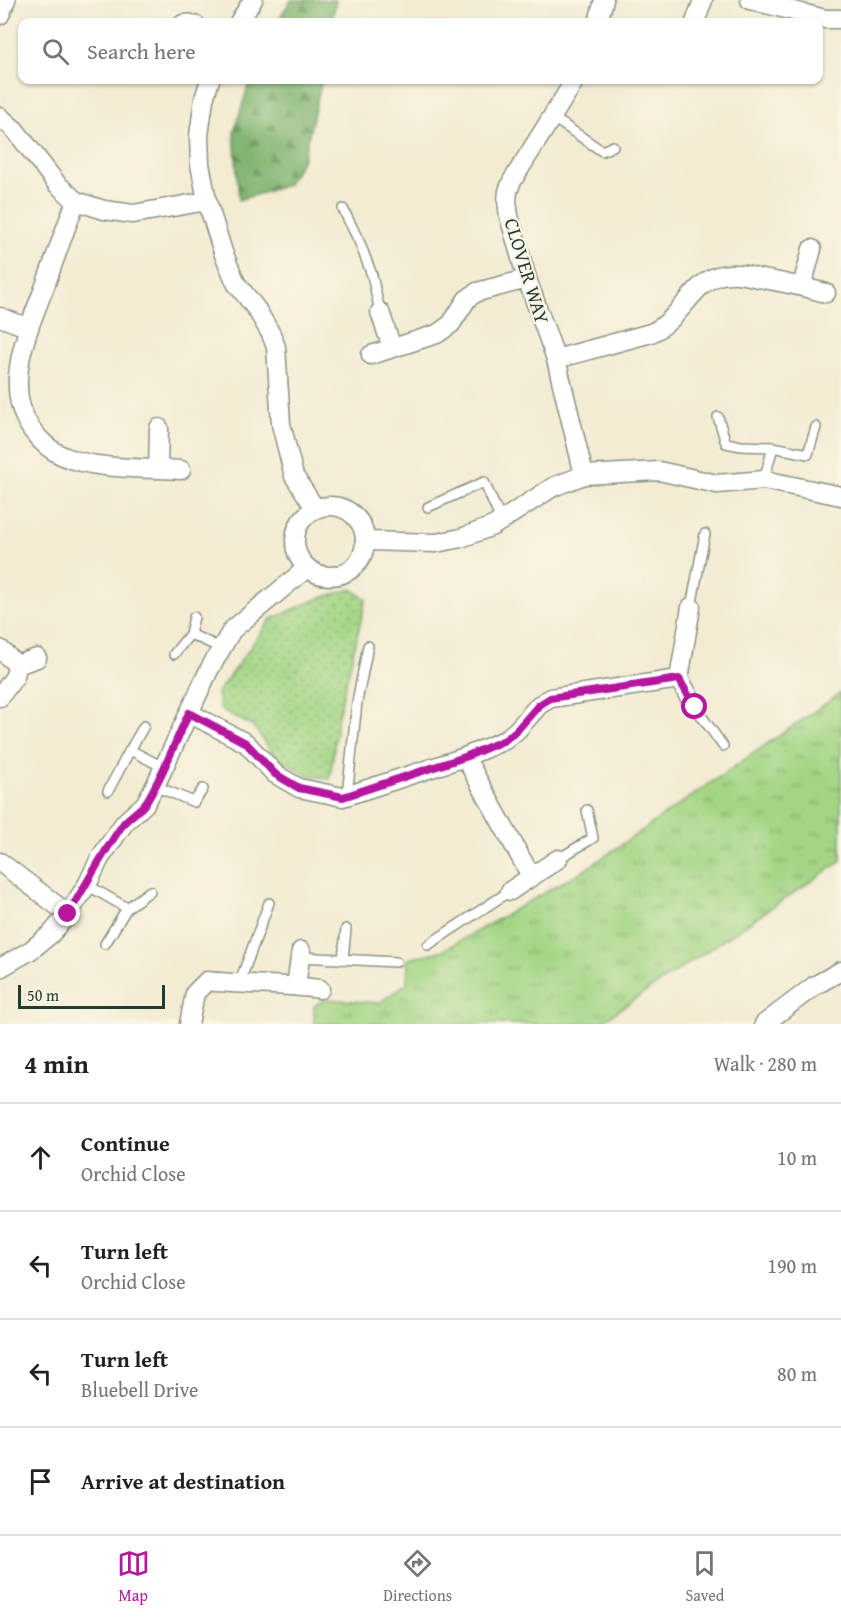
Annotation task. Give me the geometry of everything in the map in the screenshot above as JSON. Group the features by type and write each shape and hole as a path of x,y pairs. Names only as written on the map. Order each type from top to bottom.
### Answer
{"street":[{"path":"0,15 6,0"},
{"path":"242,18 253,0"},
{"path":"599,18 604,0"},
{"path":"696,18 703,0"},
{"path":"750,0 821,18"},
{"path":"823,18 841,19"},
{"path":"209,84 204,99 199,136 200,164 207,201 223,252 236,283 257,310 276,347 281,424 294,476 315,508"},
{"name":"CLOVER WAY","path":"573,84 512,181 507,201 527,279 556,359 584,476"},
{"path":"0,117 15,130 57,184 76,201 104,210 134,214 207,201"},
{"path":"76,201 19,363 18,388 23,413 39,439 62,456 84,463 181,470"},
{"path":"802,286 812,249"},
{"path":"556,359 661,329 701,286 710,278 720,275 733,273 826,293"},
{"path":"371,355 437,334 451,324 467,299 477,292 527,279"},
{"path":"380,312 392,348"},
{"path":"0,316 30,328"},
{"path":"158,468 159,428"},
{"path":"365,541 436,543 460,538 493,525 553,487 584,476 659,471 717,484 764,480 841,496"},
{"path":"325,505 344,508 351,512 362,526 365,541 363,554 345,573 333,576 318,574 307,568 296,552 295,535 300,522 315,508 325,505"},
{"path":"0,968 32,950 51,934 68,914 87,885 100,858 125,822 145,804 232,630 307,568"},
{"path":"691,607 679,679 695,707"},
{"path":"0,649 17,666"},
{"path":"17,666 37,658"},
{"path":"0,698 15,676 17,666"},
{"path":"189,713 246,743 275,774 299,788 343,797 465,757 505,740 539,705 550,698 679,679"},
{"path":"465,757 531,876"},
{"path":"510,891 558,859"},
{"path":"0,862 68,914"},
{"path":"296,986 300,954"},
{"path":"764,1024 814,986 841,971"},
{"path":"189,1024 195,993 207,981 320,989"}],"lane":[{"path":"552,117 602,151 613,146"},
{"path":"343,209 360,241 372,275 380,312"},
{"path":"718,417 726,443 773,447 808,454 816,427"},
{"path":"764,480 773,447"},
{"path":"428,507 484,482 501,520"},
{"path":"691,607 705,534"},
{"path":"174,654 190,634 194,617"},
{"path":"190,634 221,648"},
{"path":"347,796 357,702 368,646"},
{"path":"695,707 723,746"},
{"path":"108,791 144,726"},
{"path":"130,750 164,767"},
{"path":"155,786 194,802 202,789"},
{"path":"558,859 593,838 588,810"},
{"path":"87,885 127,908"},
{"path":"105,944 127,908 150,891"},
{"path":"428,945 510,891"},
{"path":"239,984 269,903"},
{"path":"343,959 346,929"},
{"path":"300,954 396,962"}],"green space":[{"path":"291,0 336,0 333,18 280,18"},
{"path":"249,84 321,84 303,159 287,185 239,200 234,132"},
{"path":"352,589 366,599 338,716 330,779 307,775 275,756 253,726 220,709 217,693 271,619 320,598"},
{"path":"841,693 841,861 598,1024 314,1024 314,1006 325,999 379,1003 407,983 408,959 444,950 586,869"}],"route":[{"path":"68,914 87,885 100,858 125,822 145,804 189,713 246,743 275,774 299,788 343,797 465,757 505,740 539,705 550,698 679,679 695,707"}]}
